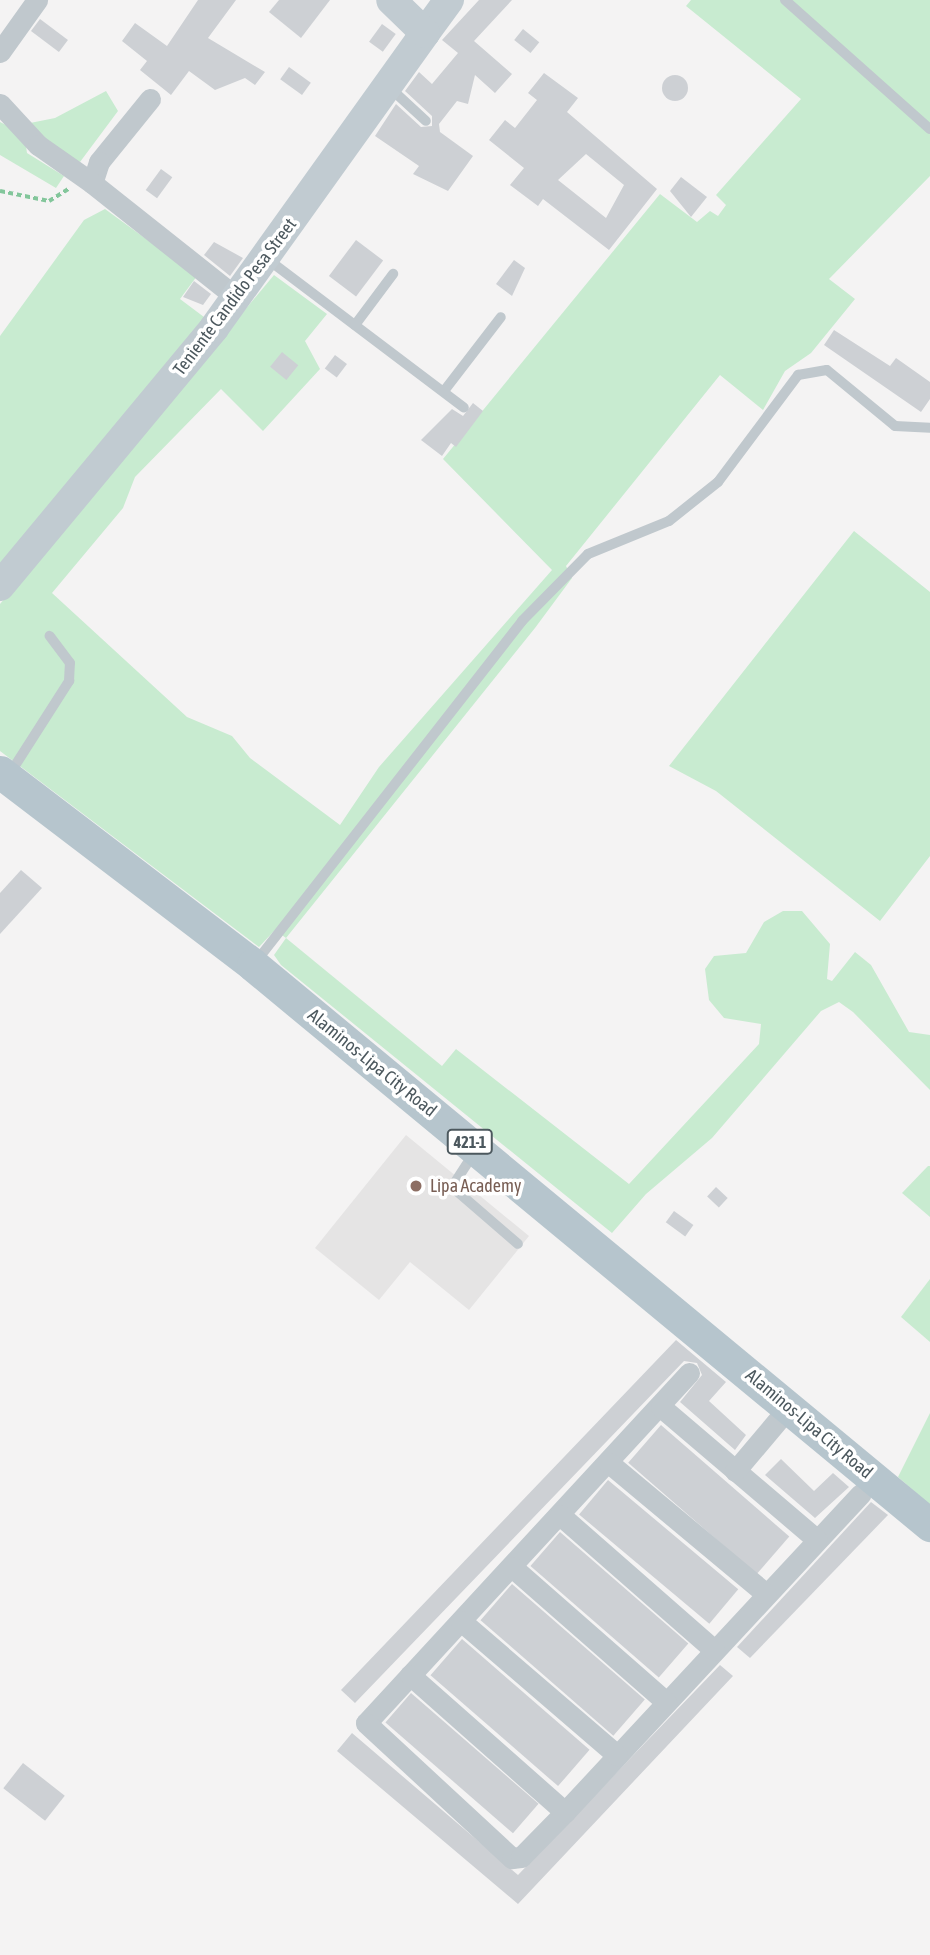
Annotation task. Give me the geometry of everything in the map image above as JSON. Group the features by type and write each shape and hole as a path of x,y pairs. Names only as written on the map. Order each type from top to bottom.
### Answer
{"main road":[{"name":"Alaminos-Lipa City Road","path":"4,775 253,965 478,1148 930,1525"}],"street":[{"path":"0,52 37,0"},
{"path":"391,0 425,33"},
{"name":"Teniente Candido Pesa Street","path":"0,586 237,298 449,0"},
{"path":"85,179 150,99"},
{"path":"0,104 85,179 237,298"},
{"path":"688,1373 661,1407 366,1723 376,1738 512,1858 521,1857 565,1812 816,1539 861,1494"},
{"path":"661,1407 816,1539"},
{"path":"735,1471 789,1407"},
{"path":"609,1463 766,1594"},
{"path":"561,1515 714,1650"},
{"path":"512,1567 666,1702"},
{"path":"461,1621 617,1755"},
{"path":"410,1675 565,1812"}],"lane":[{"path":"785,0 930,129"},
{"path":"389,87 426,121"},
{"path":"266,258 464,408"},
{"path":"355,325 393,274"},
{"path":"444,391 501,317"},
{"path":"253,965 522,621 588,554 669,521 718,482 798,375 827,370 895,426 930,428"},
{"path":"4,775 69,681 70,663 50,636"},
{"path":"478,1148 452,1187 519,1244"}],"path":[{"path":"0,191 57,200 85,179"}],"shaded area":[{"name":"Lipa Academy","path":"406,1135 529,1236 469,1310 410,1262 379,1300 315,1248"}],"green space":[{"path":"691,0 930,0 930,176 829,279 855,299 811,353 785,371 763,410 720,375 566,566 572,578 535,628 286,938 275,930 259,947 0,751 0,604 274,275 327,314 305,341 320,369 263,431 221,389 135,477 123,508 52,593 187,717 232,736 250,758 340,825 379,767 552,570 443,459 660,194 697,222 710,211 718,216 726,205 716,195 801,99 686,6"},
{"path":"106,91 118,111 80,162 25,139 27,153 64,176 56,188 0,155 0,122 10,127 55,118"},
{"path":"105,209 197,276 180,299 208,320 0,567 0,336 84,220"},
{"path":"854,531 930,592 930,856 880,921 716,791 669,766"},
{"path":"783,911 802,911 830,944 827,979 832,981 855,952 871,965 909,1032 930,1035 930,1090 853,1012 839,1002 821,1011 712,1138 646,1194 612,1233 281,965 274,955 286,938 442,1066 456,1049 629,1184 759,1044 761,1024 724,1018 709,1000 705,969 714,956 746,953 764,922"},
{"path":"930,1166 930,1217 902,1193"},
{"path":"930,1279 930,1342 901,1317"},
{"path":"930,1413 930,1505 898,1477"}],"building":[{"path":"198,0 236,0 208,38 265,72 255,85 245,78 215,90 189,71 171,95 140,70 147,61 122,41 135,23 167,46"},
{"path":"279,0 330,0 301,38 269,12"},
{"path":"479,0 512,0 474,41 512,74 495,93 475,75 468,104 457,101 439,124 440,132 473,156 448,191 413,174 419,166 375,136 396,104 421,127 432,126 432,116 405,91 419,72 432,84 458,53 442,40"},
{"path":"40,19 68,40 59,52 31,31"},
{"path":"382,24 396,34 383,52 369,42"},
{"path":"523,29 539,42 531,53 514,40"},
{"path":"289,67 311,83 302,95 280,79"},
{"path":"544,73 578,98 567,112 657,189 609,250 543,199 538,206 510,185 524,168 489,140 505,120 515,128 537,100 528,93","holes":["586,154 624,185 606,218 558,180"]},
{"path":"675,75 684,79 688,88 684,97 675,101 666,97 662,88 666,79"},
{"path":"161,169 172,177 157,198 146,190"},
{"path":"681,177 707,197 691,217 670,191"},
{"path":"356,240 383,260 356,296 329,276"},
{"path":"214,242 243,258 230,276 204,255"},
{"path":"514,260 525,268 512,296 496,284"},
{"path":"194,281 211,294 203,305 183,297"},
{"path":"834,330 890,366 896,358 930,382 930,399 921,412 824,345"},
{"path":"282,352 298,365 286,380 270,367"},
{"path":"335,355 347,364 337,378 325,369"},
{"path":"473,403 483,411 456,447 451,443 442,456 421,440 452,409 463,416"},
{"path":"21,870 42,888 0,934 0,893"},
{"path":"716,1187 728,1198 719,1207 707,1197"},
{"path":"674,1211 693,1225 685,1236 666,1222"},
{"path":"676,1340 726,1382 709,1401 746,1435 735,1450 680,1402 702,1375 697,1363 684,1361 355,1703 341,1690"},
{"path":"661,1425 789,1537 756,1574 628,1463"},
{"path":"781,1459 814,1491 833,1473 849,1487 815,1518 765,1475"},
{"path":"608,1480 738,1589 709,1624 579,1514"},
{"path":"871,1502 888,1515 750,1658 737,1647"},
{"path":"560,1532 688,1644 659,1677 530,1566"},
{"path":"512,1584 645,1699 613,1736 481,1620"},
{"path":"462,1639 590,1750 558,1786 431,1675"},
{"path":"720,1665 733,1676 518,1904 337,1751 352,1733 518,1875"},
{"path":"411,1693 539,1804 513,1833 385,1722"},
{"path":"23,1763 65,1796 45,1821 3,1788"}],"place":[{"name":"Lipa Academy","path":"416,1186"}]}
